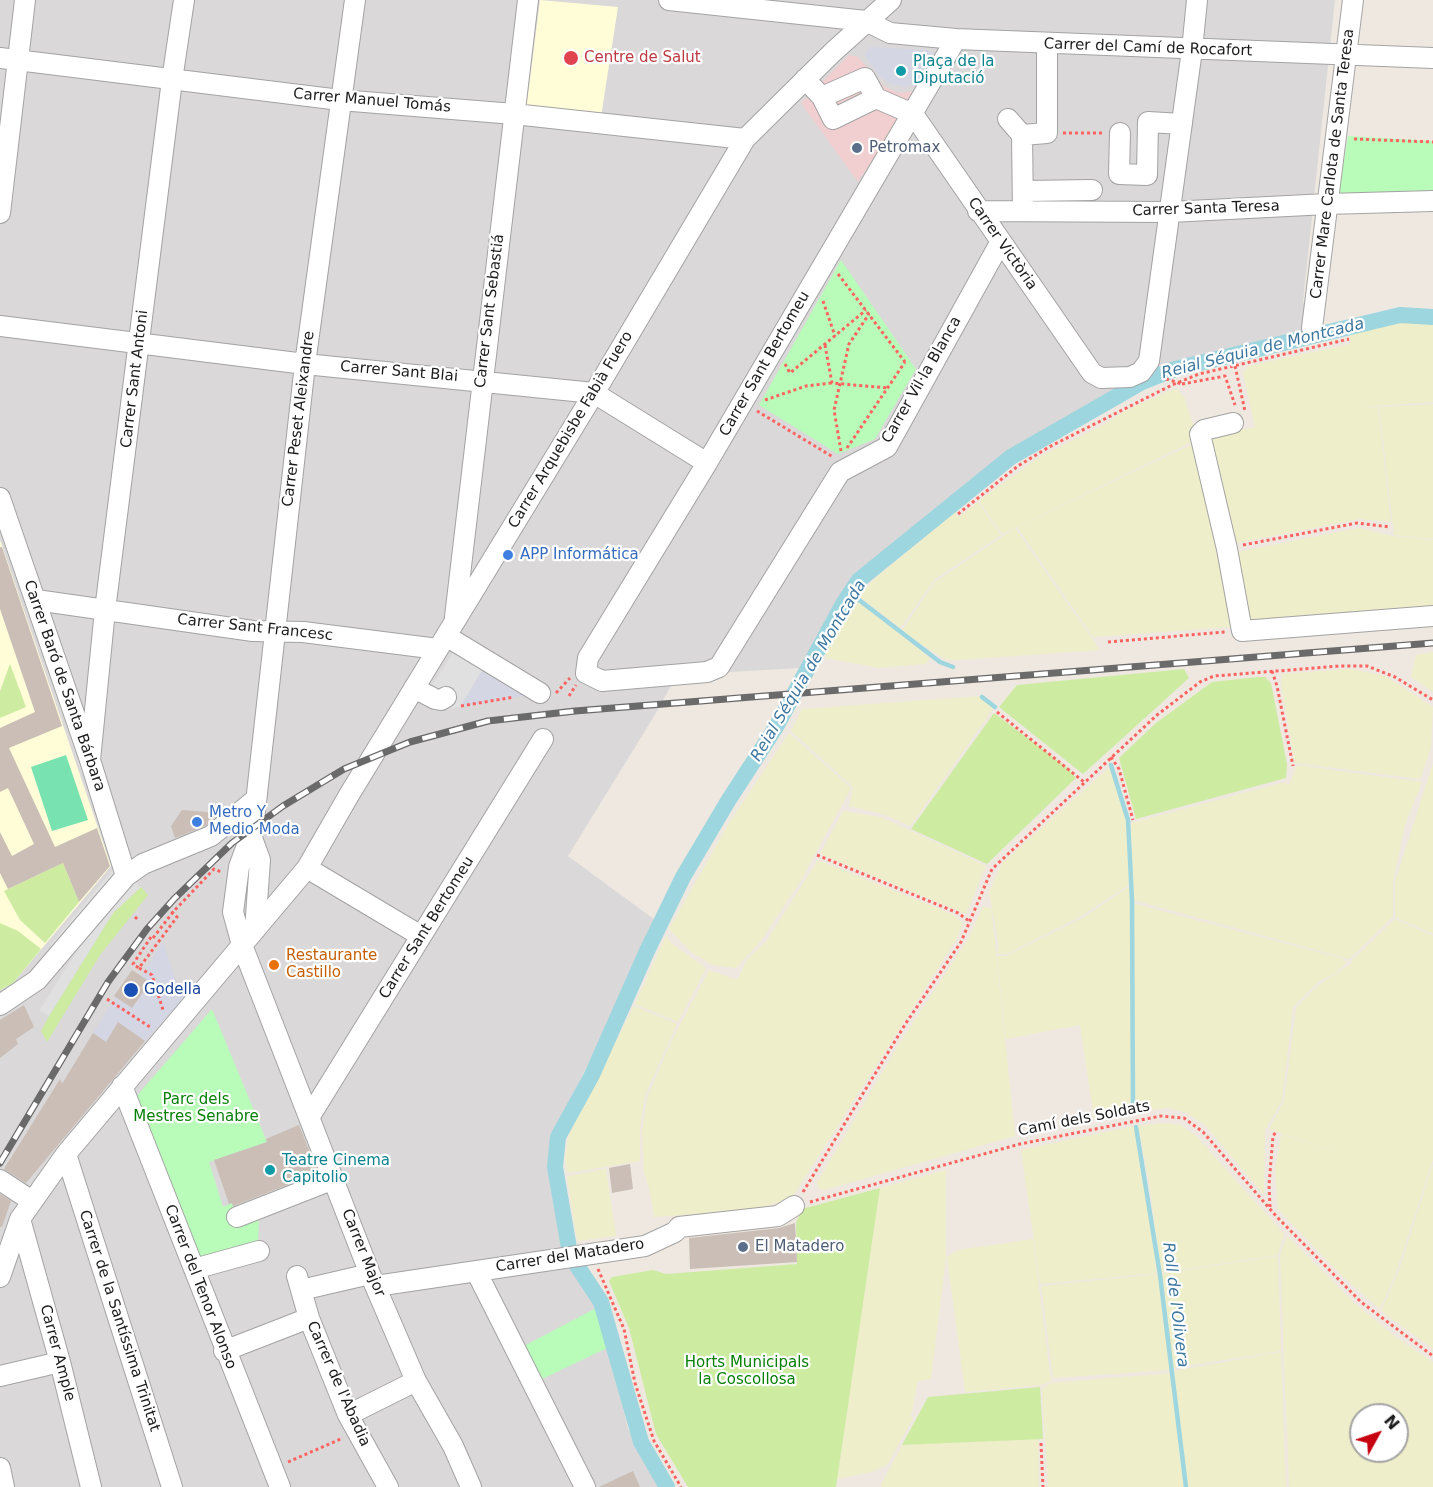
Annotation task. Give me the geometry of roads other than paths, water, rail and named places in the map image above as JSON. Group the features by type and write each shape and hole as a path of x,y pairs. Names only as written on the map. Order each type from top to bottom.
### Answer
{"street":[{"path":"0,213 9,59 25,0"},
{"name":"Carrer Sant Antoni","path":"90,760 105,609 184,0"},
{"name":"Carrer Peset Aleixandre","path":"252,838 305,364 355,0"},
{"name":"Carrer Sant Sebastiá","path":"446,635 482,380 528,0"},
{"name":"Carrer del Camí de Rocafort","path":"669,0 866,21 890,33 956,39 1433,58"},
{"name":"Carrer Arquebisbe Fabià Fuero","path":"0,1277 20,1219 66,1154 122,1086 165,1025 242,945 308,868 745,139 805,79 891,0"},
{"path":"1170,212 1197,0"},
{"name":"Carrer Mare Carlota de Santa Teresa","path":"1312,328 1353,0"},
{"name":"Carrer Sant Bertomeu","path":"602,681 586,673 588,658 707,463 956,39"},
{"path":"1022,135 1047,133 1047,44"},
{"name":"Carrer Manuel Tomás","path":"9,59 340,100 514,114 745,139"},
{"path":"805,79 822,97 833,119 876,99 913,114"},
{"name":"Carrer Victòria","path":"913,114 1092,373 1101,378 1130,377 1141,372 1149,361 1170,212"},
{"path":"1008,119 1022,135 1025,191 1023,211"},
{"path":"1120,133 1119,174 1147,175 1148,122 1182,124"},
{"path":"1025,191 1092,190"},
{"name":"Carrer Santa Teresa","path":"978,211 1170,212 1433,201"},
{"name":"Carrer Vil·la Blanca","path":"602,681 714,671 729,651 840,472 886,447 1000,243"},
{"name":"Carrer Sant Blai","path":"0,326 305,364 594,393 707,463"},
{"path":"1234,415 1200,434 1227,549 1242,631 1433,616"},
{"name":"Carrer Baró de Santa Bárbara","path":"0,498 90,760 126,876"},
{"name":"Carrer Sant Francesc","path":"36,600 253,631 446,635"},
{"path":"446,635 540,693"},
{"path":"414,688 435,699 448,702"},
{"name":"Carrer Sant Bertomeu","path":"310,1116 543,739"},
{"path":"0,1005 36,980 126,876 143,864 211,837 256,799"},
{"path":"252,838 260,860 255,930"},
{"name":"Carrer Major","path":"252,838 239,867 233,912 242,945 373,1280 416,1381 453,1446 471,1487"},
{"path":"308,868 421,936"},
{"name":"Carrer del Tenor Alonso","path":"122,1086 276,1478"},
{"name":"Carrer de la Santíssima Trinitat","path":"66,1154 172,1487"},
{"path":"237,1217 334,1179"},
{"path":"0,1180 32,1201"},
{"name":"Carrer del Matadero","path":"299,1283 373,1280 476,1271 645,1246 675,1232 679,1227 778,1216 794,1206"},
{"name":"Carrer Ample","path":"20,1219 60,1362 91,1487"},
{"path":"194,1269 258,1251"},
{"path":"476,1271 585,1487"},
{"name":"Carrer de l'Abadia","path":"299,1283 309,1318 352,1424 388,1487"},
{"path":"224,1350 309,1318"},
{"path":"0,1376 60,1362"},
{"path":"352,1424 416,1381"},
{"path":"0,1468 4,1487"}],"waterway":[{"name":"Reial Séquia de Montcada","path":"569,1248 555,1167 558,1137 592,1075 647,951 683,877 728,801 776,727 843,604 859,580 1011,457 1142,382 1175,369 1400,315 1433,317"},
{"path":"850,593 940,662 953,667"},
{"path":"982,697 995,707"},
{"name":"Roll de l'Olivera","path":"1111,765 1128,820 1132,900 1133,1112"},
{"name":"Roll de l'Olivera","path":"1136,1127 1160,1275 1186,1487"},
{"name":"Reial Séquia de Montcada","path":"574,1261 601,1302 641,1442 667,1487"}],"railway":[{"path":"0,1163 108,982 147,929 174,899 232,843 283,806 344,769 410,742 488,721 575,711 1433,643"}],"place":[{"name":"Centre de Salut","path":"571,58"},
{"name":"Plaça de la Diputació","path":"901,71"},
{"name":"Petromax","path":"857,148"},
{"name":"APP Informática","path":"508,555"},
{"name":"Metro Y Medio Moda","path":"197,822"},
{"name":"Restaurante Castillo","path":"274,965"},
{"name":"Godella","path":"131,990"},
{"name":"Teatre Cinema Capitolio","path":"270,1170"},
{"name":"El Matadero","path":"743,1247"}],"park label":[{"name":"Parc dels Mestres Senabre","path":"196,1108"},
{"name":"Horts Municipals la Coscollosa","path":"747,1372"}]}
